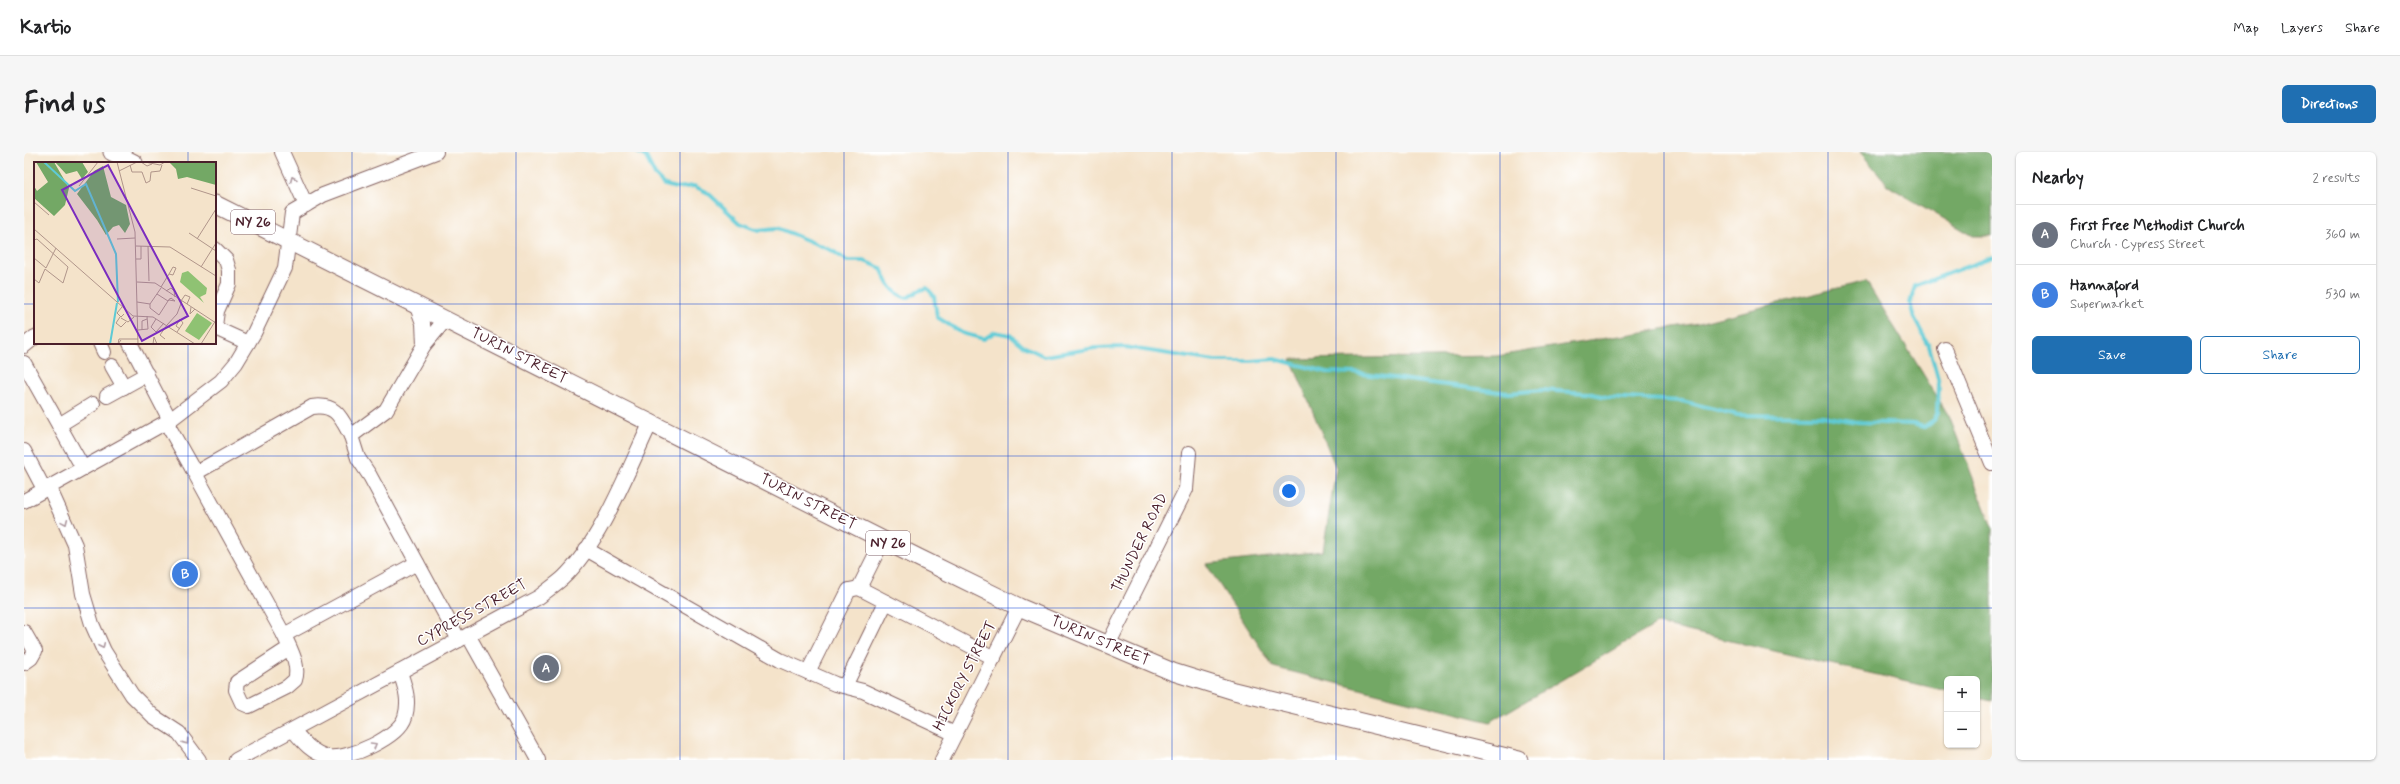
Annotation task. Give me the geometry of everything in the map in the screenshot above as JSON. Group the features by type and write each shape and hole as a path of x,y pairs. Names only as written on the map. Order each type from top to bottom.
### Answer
{"main road":[{"path":"112,152 132,162"},
{"name":"TURIN STREET","path":"216,204 883,540 1019,607 1108,646 1173,672 1234,691 1519,760"}],"street":[{"path":"282,152 306,205"},
{"path":"24,501 168,421 221,381 236,363 248,343 285,268 290,241 292,213 323,195 403,158 436,152"},
{"path":"216,250 226,260 229,270 229,284 217,311 216,319"},
{"path":"416,304 423,323 424,345"},
{"path":"351,436 386,410 424,345 446,319"},
{"path":"216,327 248,343"},
{"path":"24,346 34,338"},
{"path":"131,344 147,374 168,421 192,468 286,642 296,666 295,680 287,686 249,706 242,703 236,690 237,682 286,642 417,563"},
{"path":"1945,349 1992,464"},
{"path":"24,363 83,468"},
{"path":"112,366 124,387"},
{"path":"107,396 147,374"},
{"path":"58,425 93,404"},
{"path":"192,468 199,471 312,407 323,405 331,408 341,419 351,436 358,458 370,476 417,563 538,760"},
{"name":"CYPRESS STREET","path":"236,760 538,597 563,578 586,550 602,524 651,422"},
{"path":"24,451 47,488 74,545 83,594 92,624 104,651 132,695 153,716 180,733 199,760"},
{"name":"THUNDER ROAD","path":"1108,646 1186,489 1190,453"},
{"path":"859,588 883,540"},
{"path":"586,550 752,645 808,672 870,694 955,734"},
{"path":"808,672 849,590 859,588 994,658"},
{"path":"845,686 886,602"},
{"name":"HICKORY STREET","path":"942,760 1019,607"},
{"path":"24,632 35,651 31,658 24,663"},
{"path":"293,730 311,750 330,758 356,755 400,728 405,716 408,694 400,672"}],"green space":[{"path":"1860,152 1992,152 1992,236 1973,236 1890,187"},
{"path":"1866,281 1949,416 1992,527 1992,701 1980,699 1980,676 1944,676 1944,690 1657,624 1490,722 1273,667 1206,564 1323,551 1336,468 1291,359 1497,356 1698,323"}],"waterway":[{"path":"637,152 646,157 655,175 665,185 676,188 694,186 708,193 740,223 758,230 778,228 833,251 847,261 864,261 881,268 888,283 897,294 907,298 918,291 927,288 934,296 937,317 962,333 984,339 995,332 1010,335 1023,346 1044,356 1095,348 1124,347 1215,361 1275,359 1327,372 1355,373 1508,393 1542,390 1587,393 1607,397 1682,401 1738,415 1822,416 1858,422 1913,424 1924,427 1934,420 1938,412 1939,382 1929,346 1914,318 1910,303 1915,286 1992,257"}],"place":[{"name":"Hannaford","path":"185,574"},
{"name":"First Free Methodist Church","path":"546,668"}]}
